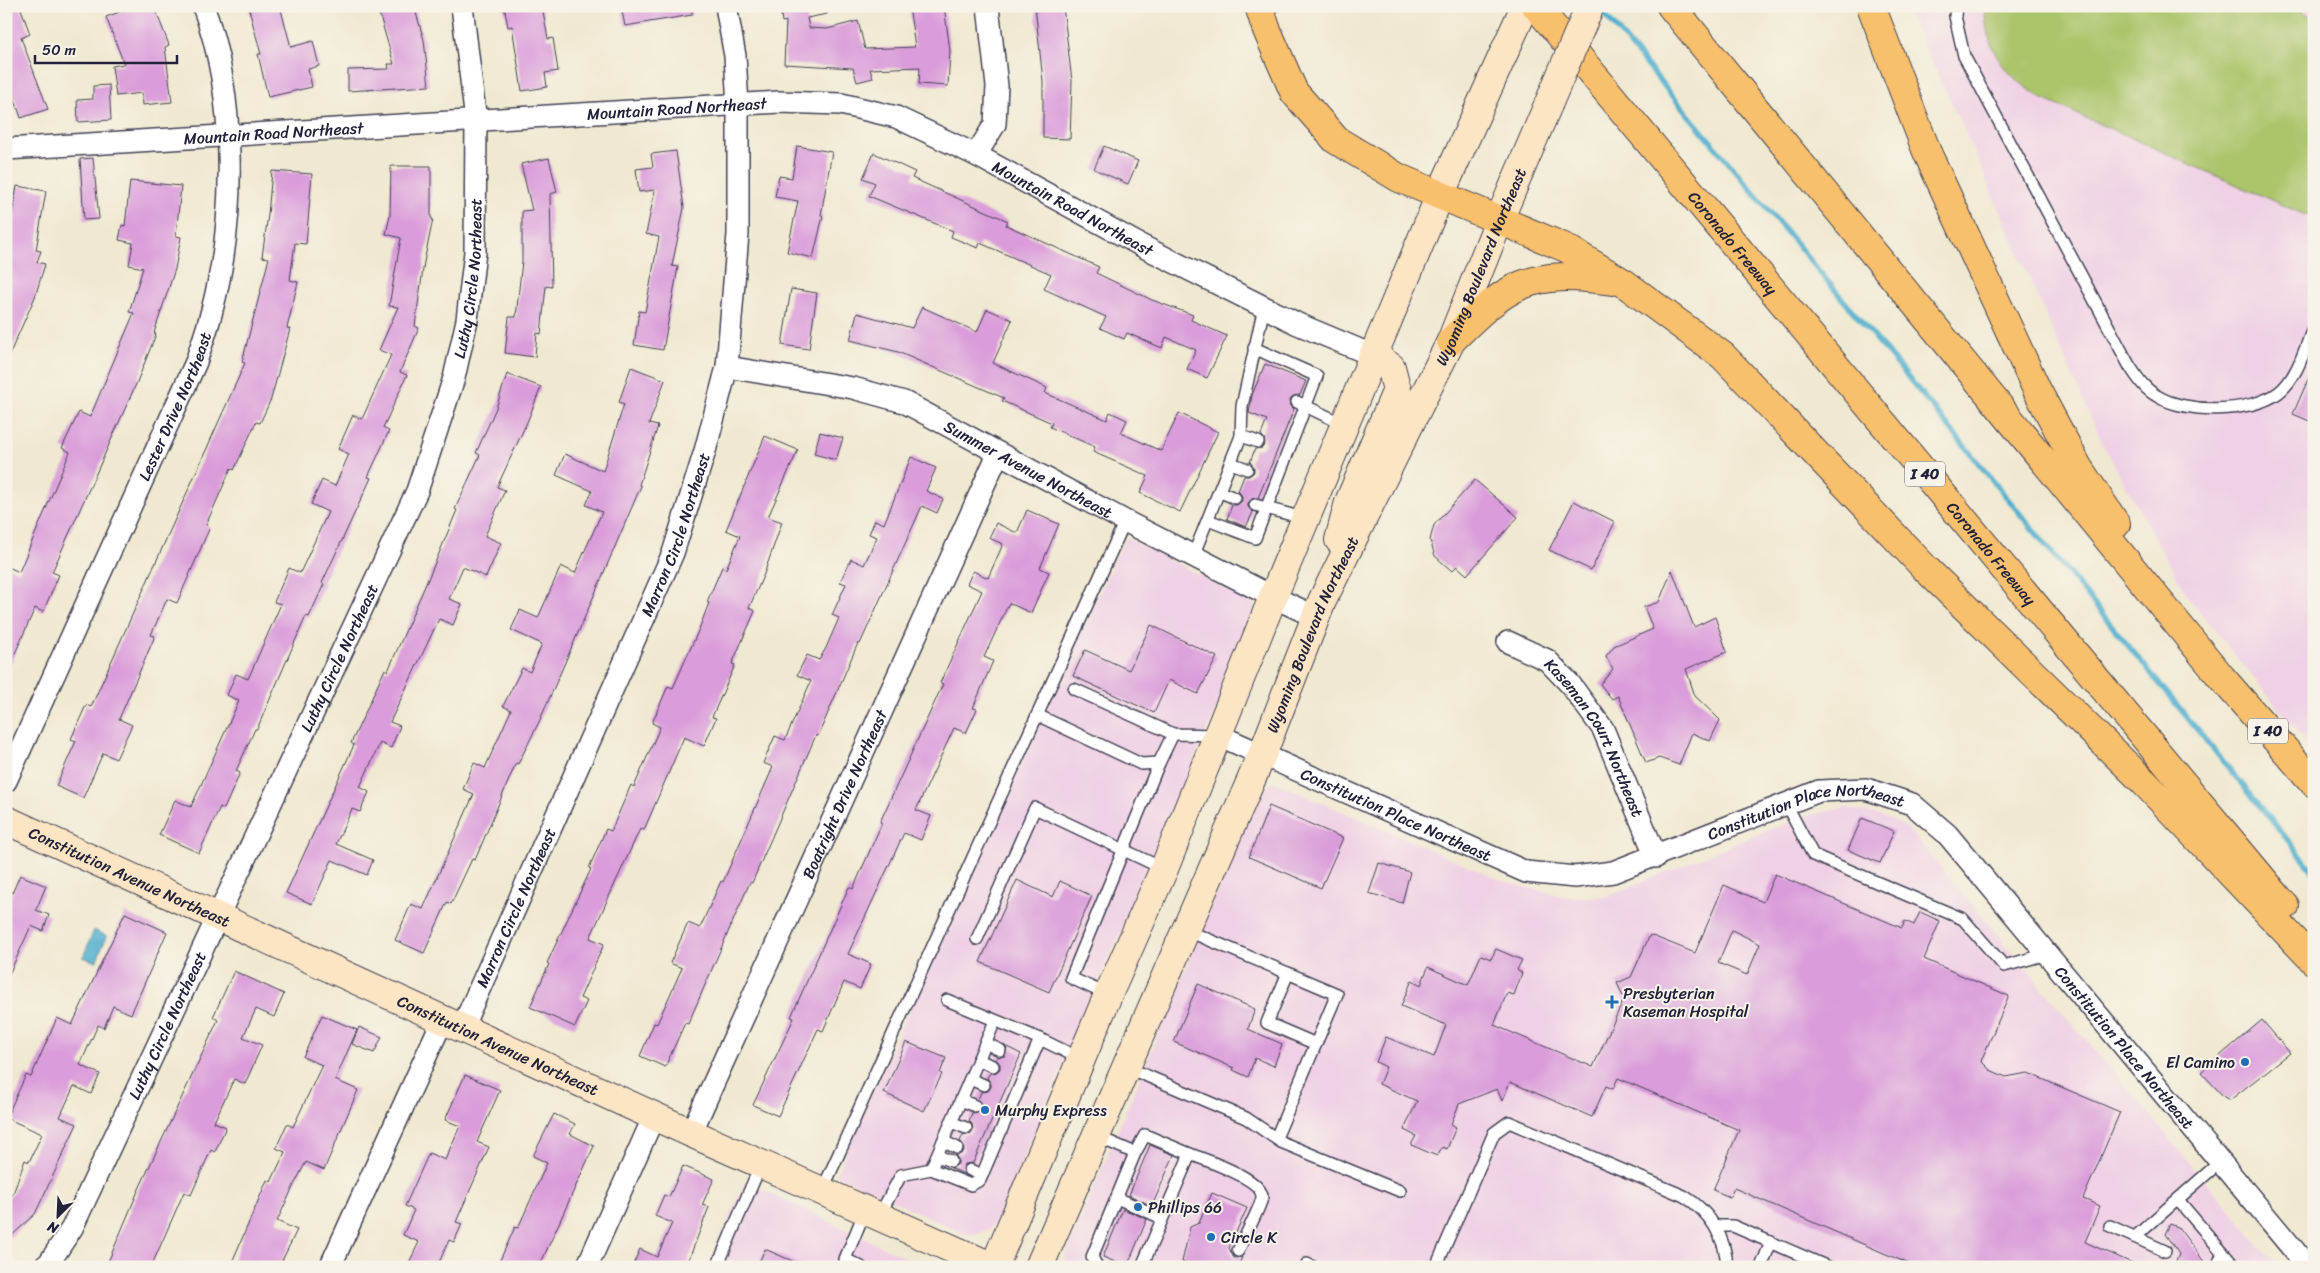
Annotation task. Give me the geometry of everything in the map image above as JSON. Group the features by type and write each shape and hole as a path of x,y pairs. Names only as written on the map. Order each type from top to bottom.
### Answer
{"highway":[{"path":"1260,6 1266,28 1294,92 1336,140 1399,178 1500,218 1525,232 1566,248 1624,283 1723,356 1925,568 2143,781 2314,961"},
{"name":"Coronado Freeway","path":"1536,6 2314,941"},
{"name":"I 40","path":"1671,6 2222,678 2314,783"},
{"path":"1871,6 1927,152 2037,390 2078,467 2222,678"},
{"path":"1451,341 1478,314 1507,290 1539,278 1578,276 1624,283"}],"main road":[{"path":"993,1267 1108,995 1164,870 1273,597 1440,195 1525,6"},
{"name":"Wyoming Boulevard Northeast","path":"1039,1267 1262,755 1319,609 1451,341 1500,218 1590,6"},
{"path":"1319,609 1349,502 1397,390 1391,367 1374,356"},
{"name":"Constitution Avenue Northeast","path":"6,820 691,1133 993,1267"}],"street":[{"name":"Lester Drive Northeast","path":"6,781 196,362 211,314 221,270 230,183 221,76 203,6"},
{"name":"Luthy Circle Northeast","path":"44,1267 49,1263 72,1228 219,918 417,491 436,438 454,378 468,311 476,252 476,121 462,6"},
{"name":"Marron Circle Northeast","path":"330,1267 452,1024 673,553 705,450 727,367 738,234 738,105 735,56 726,6"},
{"path":"976,155 995,124 997,86 988,6"},
{"name":"Mountain Road Northeast","path":"6,149 779,102 841,104 896,117 976,155 1137,243 1264,307 1298,324 1374,356"},
{"name":"Summer Avenue Northeast","path":"727,367 853,388 904,402 998,454 1273,597 1319,609"},
{"name":"Boatright Drive Northeast","path":"691,1133 998,454"},
{"name":"Kaseman Court Northeast","path":"1508,642 1547,660 1570,684 1603,729 1656,857"},
{"name":"Constitution Place Northeast","path":"1218,735 1526,872 1583,876 1612,872 1656,857 1819,791 1866,789 1912,804 1948,834 2308,1267"},
{"path":"587,1267 654,1116"}],"lane":[{"path":"1956,6 1955,16 1964,56 2129,365 2145,388 2176,406 2232,408 2259,403 2278,393 2292,378 2314,326"},
{"path":"1193,556 1241,436 1244,407 1252,381 1254,348 1264,307"},
{"path":"1208,520 1255,538 1261,507 1272,478 1301,404 1317,376 1254,348"},
{"path":"1301,404 1345,425"},
{"path":"1241,436 1258,442"},
{"path":"1231,462 1247,468"},
{"path":"1220,492 1236,498"},
{"path":"1261,507 1292,515 1305,521"},
{"path":"822,1191 1036,715 1126,521"},
{"path":"1074,689 1173,734 1218,735"},
{"path":"1036,715 1141,764 1159,763"},
{"path":"1108,995 1071,978 1159,763 1173,734"},
{"path":"1786,804 1813,855 1963,919 2004,966 2047,954"},
{"path":"977,940 1035,808 1164,870"},
{"path":"1186,929 1337,994 1276,1138"},
{"path":"1288,973 1267,1023 1316,1044"},
{"path":"947,1000 1040,1039 1081,1059"},
{"path":"932,1169 995,1020"},
{"path":"861,1267 845,1259 872,1213 901,1175 932,1169 971,1185 980,1180 1040,1039"},
{"path":"985,1044 1000,1050"},
{"path":"1019,1058 1030,1062"},
{"path":"978,1060 993,1066"},
{"path":"1126,1067 1246,1118 1276,1138 1400,1191"},
{"path":"1012,1074 1023,1079"},
{"path":"970,1079 984,1085"},
{"path":"1004,1094 1015,1099"},
{"path":"961,1100 975,1106"},
{"path":"994,1114 1006,1120"},
{"path":"952,1122 966,1128"},
{"path":"1436,1267 1494,1133 1504,1124 1510,1122 1684,1196 1706,1213 1715,1226 1723,1242 1727,1267"},
{"path":"1097,1267 1092,1257 1145,1134 1250,1180 1260,1188 1262,1198 1238,1251"},
{"path":"985,1136 997,1141"},
{"path":"1096,1136 1136,1153"},
{"path":"943,1141 957,1148"},
{"path":"1144,1267 1143,1264 1190,1154"},
{"path":"937,1156 951,1161"},
{"path":"976,1156 988,1162"},
{"path":"2135,1237 2220,1162"},
{"path":"717,1267 761,1164"},
{"path":"970,1170 982,1175"},
{"path":"1117,1198 1162,1218"},
{"path":"2178,1200 2235,1267"},
{"path":"1715,1226 1733,1226 1828,1267"},
{"path":"2110,1226 2165,1251"},
{"path":"1761,1267 1771,1242"},
{"path":"2217,1267 2223,1253"}],"shaded area":[{"path":"1905,6 2314,6 2314,752 2187,596 2102,443 1962,125"},
{"path":"1128,538 1252,603 1256,609 1255,619 996,1221 989,1229 975,1235 963,1233 836,1175 930,963 1124,540"},
{"name":"Presbyterian Kaseman Hospital","path":"1274,782 1503,881 1565,897 1605,897 1803,816 1846,808 1884,816 1907,828 2278,1267 1061,1267 1254,804 1264,787"},
{"path":"745,1182 925,1267 708,1267"}],"green space":[{"path":"1986,6 2289,6 2314,17 2314,216 2305,215 2041,98 2006,70 2000,61 1990,42 1985,15"}],"water":[{"path":"94,930 107,936 96,962 83,957"}],"building":[{"path":"6,6 20,6 30,34 21,38 48,109 21,118 6,73"},
{"path":"135,6 154,6 169,45 165,47 172,102 143,105 142,93 116,96 112,66 124,64 106,17"},
{"path":"248,6 280,6 291,47 313,41 319,66 308,69 312,87 268,97 258,54 261,54"},
{"path":"377,6 414,6 424,40 429,86 348,91 348,70 389,69 388,64 394,64"},
{"path":"504,6 542,6 548,39 553,38 558,71 545,73 547,87 522,91 512,26 508,27"},
{"path":"621,6 692,6 692,15 625,26"},
{"path":"780,6 827,6 827,14 807,18 809,28 827,29 858,21 865,49 915,47 909,6 944,6 950,51 948,86 919,84 920,67 870,69 873,78 857,82 853,68 784,64 786,21 782,22"},
{"path":"1035,6 1063,6 1072,81 1070,139 1043,138 1043,81"},
{"path":"109,85 111,120 78,122 77,100 93,99 93,86"},
{"path":"797,146 832,152 821,215 823,216 813,258 787,252 798,201 775,197 779,176 792,178"},
{"path":"1104,146 1138,161 1128,184 1094,169"},
{"path":"676,151 684,208 672,266 678,267 663,350 634,345 639,311 645,312 659,237 646,234 655,190 639,192 636,169 653,167 651,154"},
{"path":"874,153 915,172 912,178 1008,221 1006,225 1099,267 1096,273 1152,300 1193,315 1191,320 1227,336 1207,378 1187,369 1196,350 1166,337 1162,348 1127,333 1124,339 1100,328 1106,317 1044,289 1051,274 980,243 978,248 951,237 953,231 869,196 875,183 863,178"},
{"path":"93,158 99,219 84,220 80,159"},
{"path":"549,158 557,192 550,194 552,287 546,286 541,334 537,333 535,357 505,353 509,317 516,317 522,261 522,211 532,210 521,164"},
{"path":"391,166 431,166 431,218 433,219 424,262 415,326 419,328 400,372 407,375 383,428 389,431 368,477 371,478 322,583 324,584 309,617 306,616 257,729 255,729 236,771 240,773 224,809 220,807 199,853 159,835 175,800 191,807 239,701 227,695 236,674 248,679 281,604 274,602 289,568 300,573 328,512 311,504 322,480 335,486 349,454 338,449 353,415 362,419 391,355 379,350 398,307 389,306 401,238 386,234 390,215"},
{"path":"272,171 312,174 306,244 295,243 290,280 298,282 287,328 290,329 271,399 260,423 256,422 234,470 231,468 206,525 210,527 177,603 167,599 151,635 155,636 119,719 132,725 116,759 103,753 83,798 56,786 76,741 71,739 86,705 91,707 245,363 242,362 269,258 262,257"},
{"path":"130,181 181,186 176,236 181,237 175,269 154,333 156,334 137,382 52,572 59,575 43,612 35,608 6,674 6,566 19,572 70,452 62,448 79,412 90,417 134,313 129,312 143,268 129,265 133,243 119,240 122,225 125,226"},
{"path":"17,186 46,191 36,250 41,251 37,262 45,264 35,297 6,362 6,220 11,220"},
{"path":"791,289 817,293 809,349 782,345"},
{"path":"922,307 977,332 987,309 1012,320 993,363 1047,388 1045,393 1107,420 1110,412 1127,420 1121,433 1161,451 1179,413 1218,432 1180,512 1140,493 1148,476 1093,452 1095,447 1050,427 1052,423 1002,401 1004,398 898,352 850,340 857,313 912,328"},
{"path":"1265,364 1306,381 1300,395 1293,396 1290,399 1291,406 1294,409 1258,498 1253,498 1248,503 1248,507 1253,512 1246,527 1227,519 1232,505 1237,505 1242,501 1242,496 1238,491 1244,476 1249,476 1254,472 1254,467 1250,462 1255,449 1262,448 1265,444 1264,438 1261,435 1267,420 1249,413 1252,395"},
{"path":"2314,366 2314,423 2293,414"},
{"path":"631,367 665,380 649,424 658,426 639,485 641,486 539,722 518,764 516,763 475,860 472,859 451,904 447,902 424,953 395,940 411,904 423,909 474,794 463,789 474,763 485,768 511,710 503,706 522,668 530,672 542,644 511,630 520,610 538,618 561,566 575,573 602,512 586,505 592,491 556,475 565,454 603,471 624,404 619,402"},
{"path":"507,374 541,387 497,487 505,490 485,536 501,543 486,577 463,567 449,599 462,604 453,625 439,619 390,722 400,726 391,748 380,743 360,787 369,792 360,812 352,809 336,844 373,860 367,875 332,860 312,904 286,893 354,745 351,743 385,669 388,671 438,556 457,510 455,509 480,455 476,453 496,408"},
{"path":"820,432 843,438 836,460 814,454"},
{"path":"765,436 798,450 768,517 782,522 764,574 749,608 755,611 732,664 735,665 712,717 716,718 704,746 684,737 644,830 640,829 590,938 604,944 580,998 587,1001 575,1027 530,1007 549,964 547,963 591,869 589,868 606,829 611,831 631,785 634,787 660,727 652,723 668,686 673,688 699,629 709,603 707,602 722,567 726,569 740,536 726,530"},
{"path":"911,457 936,468 926,491 943,499 937,513 922,506 860,644 858,643 818,736 816,735 688,1024 685,1023 665,1067 640,1056 654,1023 657,1024 682,968 670,963 688,923 700,928 721,881 723,882 773,767 763,763 775,736 785,740 811,681 797,675 807,655 819,660 826,648 839,618 832,615 846,584 840,582 851,559 864,565 877,537 869,534 875,520 884,524"},
{"path":"1475,480 1518,517 1467,575 1457,566 1452,571 1435,556 1430,540 1434,525"},
{"path":"1574,501 1615,522 1591,570 1549,550"},
{"path":"1027,510 1059,524 1040,568 1049,572 1031,613 1009,603 984,657 993,661 973,708 977,709 966,733 954,728 916,810 931,816 921,840 904,833 848,954 871,964 860,989 844,982 823,1031 818,1029 778,1116 753,1105 794,1018 791,1017 849,887 853,889 882,823 880,822 943,684 940,683 982,591 967,584 973,571 988,578 1003,544 989,538 996,523 1017,533"},
{"path":"1672,570 1694,627 1715,617 1727,652 1686,669 1695,696 1720,720 1710,741 1692,733 1679,765 1659,758 1646,763 1618,696 1612,699 1600,684 1613,669 1606,656 1614,646 1653,629 1644,607 1659,602"},
{"path":"1151,625 1217,657 1198,694 1169,680 1154,713 1073,676 1085,650 1129,670"},
{"path":"1269,806 1343,838 1321,888 1249,857"},
{"path":"1862,818 1894,831 1880,863 1848,850"},
{"path":"1379,863 1410,872 1402,903 1369,893"},
{"path":"1775,874 1902,928 1905,921 1914,925 1920,912 1940,921 1924,959 2009,996 1981,1061 1990,1070 2006,1077 2028,1073 2120,1112 2083,1199 2100,1206 2085,1242 2141,1267 1916,1267 1734,1188 1730,1197 1713,1190 1739,1130 1618,1078 1613,1089 1606,1086 1592,1117 1510,1082 1502,1101 1497,1089 1459,1104 1451,1124 1456,1127 1447,1149 1442,1147 1437,1156 1411,1145 1416,1136 1404,1130 1417,1101 1379,1084 1386,1067 1376,1062 1386,1037 1434,1057 1446,1025 1401,1006 1412,980 1421,985 1428,967 1468,985 1481,955 1491,959 1496,949 1522,960 1517,970 1522,973 1514,995 1507,993 1494,1025 1593,1067 1624,999 1617,983 1631,977 1650,935 1695,953 1724,885 1763,902","holes":["1732,930 1760,944 1747,975 1718,963"]},
{"path":"20,875 46,886 36,910 49,915 43,931 31,926 6,981 6,907"},
{"path":"1017,880 1053,897 1060,881 1092,896 1049,992 980,962"},
{"path":"125,913 167,932 131,1014 113,1006 104,1028 98,1025 80,1065 100,1074 91,1094 74,1086 60,1117 77,1124 35,1214 6,1241 6,1200 13,1194 25,1160 29,1162 42,1134 6,1118 26,1075 31,1077 57,1018 72,1025"},
{"path":"234,971 284,994 274,1017 256,1009 243,1037 262,1045 245,1084 234,1079 214,1122 226,1127 215,1152 211,1150 191,1195 184,1192 151,1267 106,1267 138,1191 218,1020 213,1017"},
{"path":"1198,984 1255,1009 1248,1029 1282,1044 1274,1066 1255,1058 1248,1077 1233,1070 1234,1068 1174,1042"},
{"path":"322,1015 357,1030 335,1080 358,1090 324,1170 306,1162 277,1221 297,1230 279,1267 230,1267 267,1180 271,1182 285,1152 276,1148 287,1124 293,1127 322,1065 303,1057"},
{"name":"El Camino","path":"2262,1020 2290,1053 2230,1100 2224,1097 2201,1072"},
{"path":"359,1027 382,1037 374,1053 352,1044"},
{"path":"906,1042 946,1058 940,1073 942,1074 924,1111 884,1093"},
{"name":"Murphy Express","path":"1007,1047 1021,1054 973,1163 965,1164 963,1168 964,1174 951,1168 958,1164 958,1159 955,1155 961,1154 964,1151 963,1144 960,1141 963,1135 970,1134 973,1130 972,1124 969,1121 972,1113 979,1112 982,1108 981,1102 978,1099 981,1092 988,1091 991,1087 987,1078 990,1073 995,1073 1000,1069 1000,1064 996,1059 997,1057 1005,1056"},
{"path":"465,1075 500,1090 477,1142 489,1147 456,1222 462,1224 454,1242 449,1240 437,1267 407,1267 419,1242 403,1235 414,1210 405,1206 429,1153 445,1160 460,1126 445,1120"},
{"path":"554,1114 575,1124 570,1134 594,1146 539,1267 497,1267 515,1227 518,1228 547,1163 533,1156"},
{"path":"1150,1145 1174,1155 1152,1206 1129,1195"},
{"path":"683,1166 714,1179 702,1205 709,1207 686,1267 632,1267 640,1249 657,1257 672,1223 655,1216 664,1195 669,1197"},
{"name":"Circle K","path":"1212,1193 1247,1208 1229,1248 1234,1258 1242,1257 1238,1267 1193,1267 1182,1262 1190,1227 1199,1223"},
{"path":"1123,1209 1147,1219 1127,1267 1103,1257"},
{"path":"2170,1224 2178,1227 2208,1267 2174,1267 2179,1254 2165,1234"},
{"path":"765,1249 806,1267 757,1267"}],"waterway":[{"path":"1599,8 1902,370 2314,872"}],"place":[{"name":"Presbyterian Kaseman Hospital","path":"1612,1002"},
{"name":"El Camino","path":"2245,1062"},
{"name":"Murphy Express","path":"985,1110"},
{"name":"Phillips 66","path":"1138,1207"},
{"name":"Circle K","path":"1211,1237"}]}
